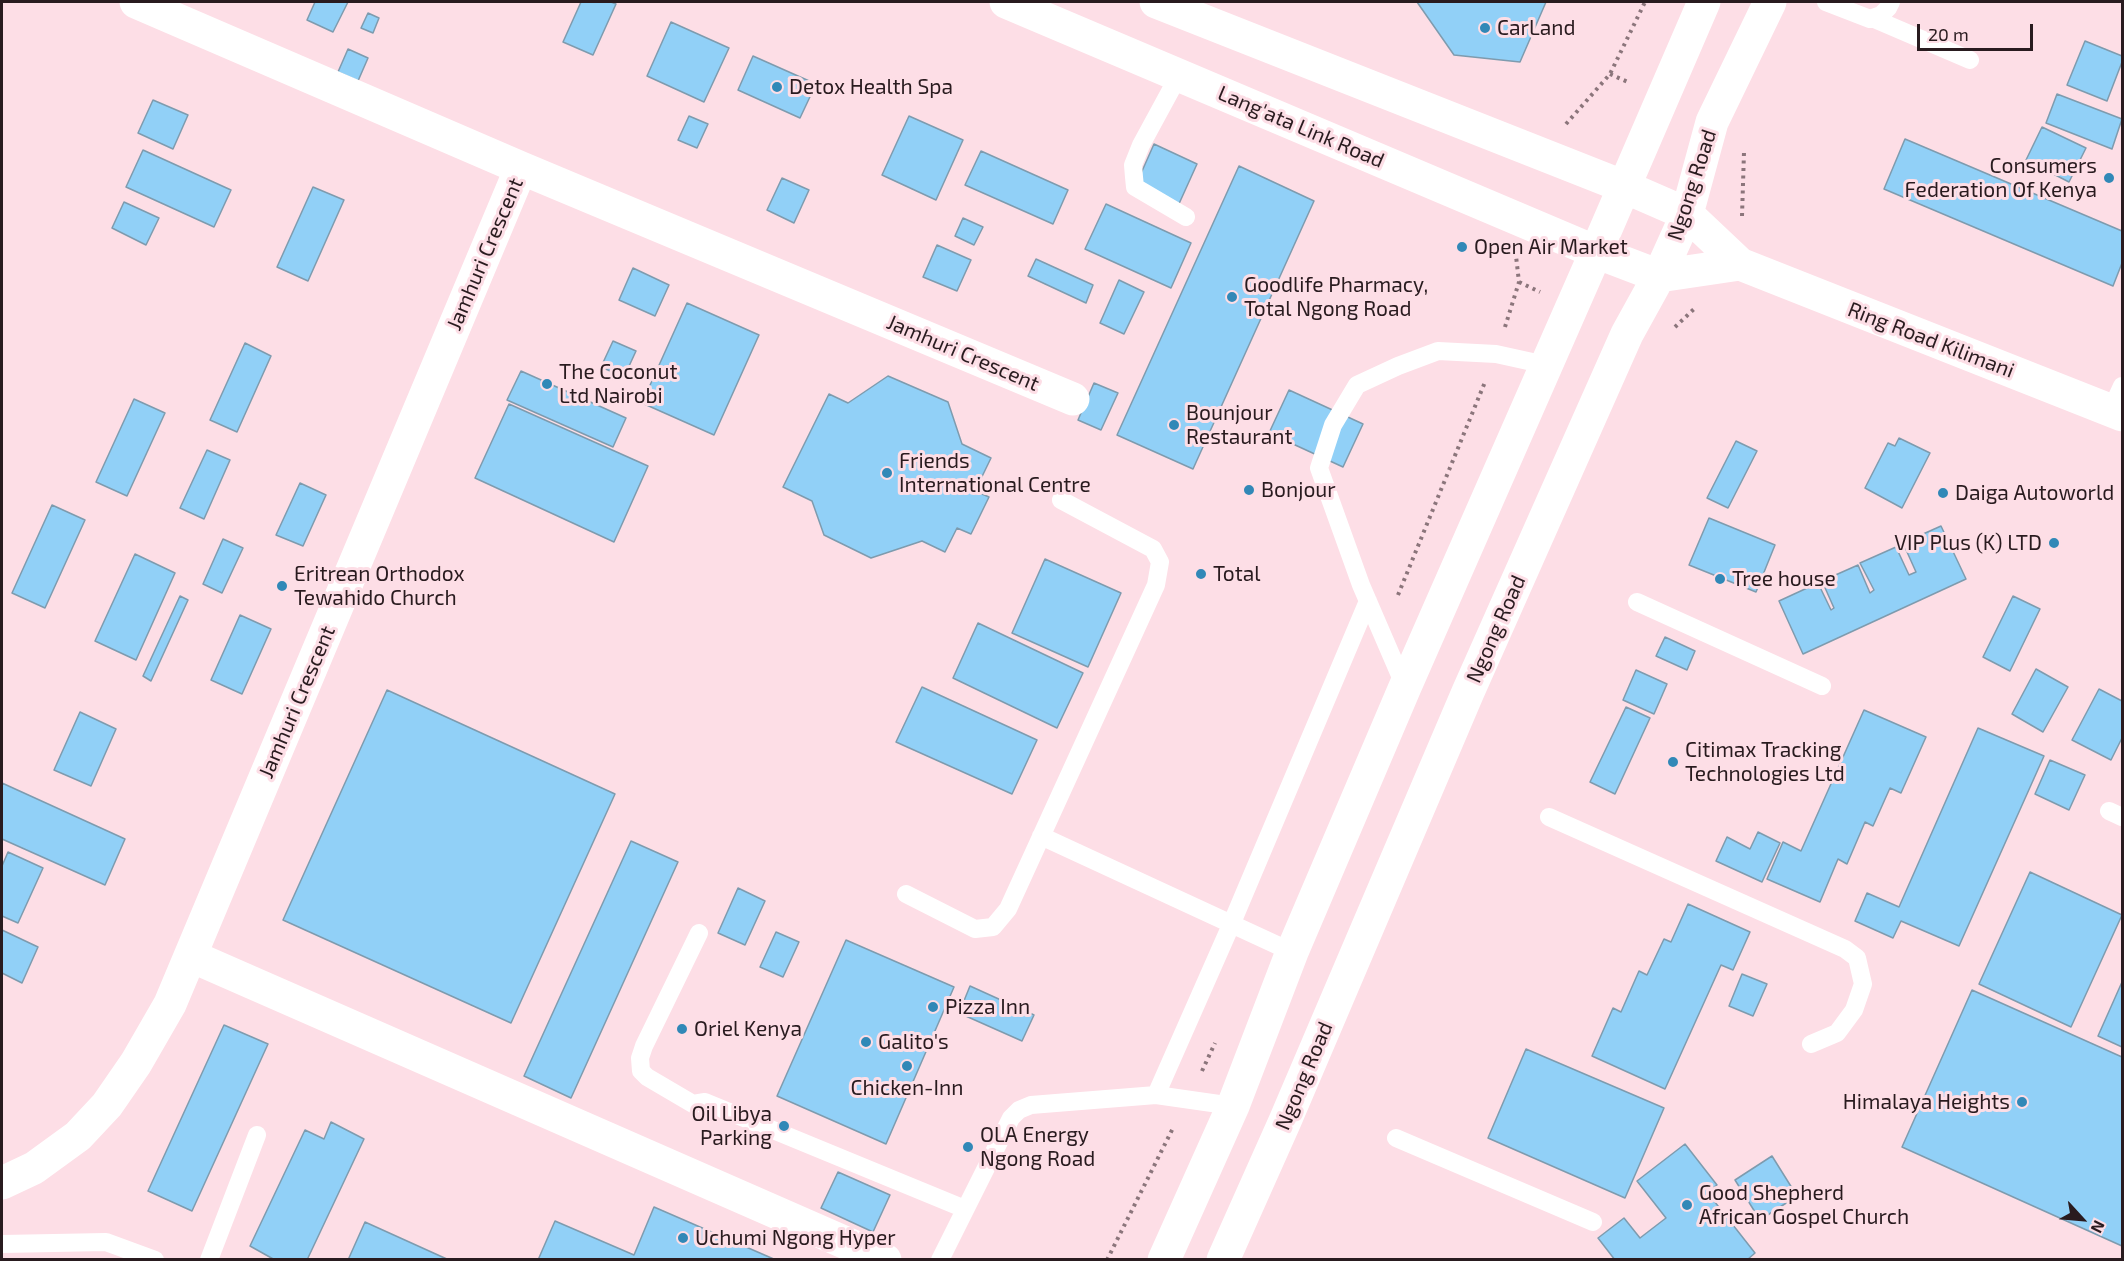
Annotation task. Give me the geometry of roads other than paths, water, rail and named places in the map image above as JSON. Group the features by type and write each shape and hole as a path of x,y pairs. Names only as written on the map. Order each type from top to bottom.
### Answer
{"main road":[{"name":"Jamhuri Crescent","path":"136,2 521,168 1072,399"},
{"name":"Lang'ata Link Road","path":"1006,2 1596,252 1659,276"},
{"path":"1156,2 1625,187 1687,214 1740,264"},
{"path":"1164,1260 1233,1106 1292,952 1405,687 1704,2"},
{"name":"Ngong Road","path":"1223,1260 1473,681 1627,334 1659,276 1687,214 1712,122 1770,2"},
{"name":"Jamhuri Crescent","path":"2,1183 34,1168 78,1136 107,1105 136,1063 170,1004 521,168"},
{"path":"1659,276 1740,264"},
{"name":"Ring Road Kilimani","path":"1740,264 2119,404"},
{"path":"190,956 885,1260"}],"lane":[{"path":"1826,2 1872,18 1970,60"},
{"path":"1872,18 1881,15 1891,2"},
{"path":"1179,75 1141,145 1133,165 1135,187 1186,217"},
{"path":"1405,687 1368,601 1319,468 1333,425 1357,385 1438,351 1496,354 1546,365"},
{"path":"906,894 975,929 993,927 1008,909 1156,585 1160,562 1153,549 1061,500"},
{"path":"1156,1095 1231,925 1368,601"},
{"path":"1637,602 1822,686"},
{"path":"1549,817 1845,949 1857,958 1863,984 1854,1010 1837,1033 1811,1044"},
{"path":"1041,836 1292,952"},
{"path":"699,933 644,1046 640,1058 641,1071 647,1077 693,1104 705,1102 965,1209"},
{"path":"940,1260 1011,1118 1019,1110 1031,1105 1156,1095 1233,1106"},
{"path":"209,1260 257,1135"},
{"path":"1396,1138 1593,1222"},
{"path":"2,1244 106,1242 155,1260"}],"place":[{"name":"CarLand","path":"1485,28"},
{"name":"Detox Health Spa","path":"777,87"},
{"name":"Consumers Federation Of Kenya","path":"2109,178"},
{"name":"Open Air Market","path":"1462,247"},
{"name":"Goodlife Pharmacy, Total Ngong Road","path":"1232,297"},
{"name":"The Coconut Ltd Nairobi","path":"547,384"},
{"name":"Bounjour Restaurant","path":"1174,425"},
{"name":"Friends International Centre","path":"887,473"},
{"name":"Bonjour","path":"1249,490"},
{"name":"Daiga Autoworld","path":"1943,493"},
{"name":"VIP Plus (K) LTD","path":"2054,543"},
{"name":"Total","path":"1201,574"},
{"name":"Tree house","path":"1720,579"},
{"name":"Eritrean Orthodox Tewahido Church","path":"282,586"},
{"name":"Citimax Tracking Technologies Ltd","path":"1673,762"},
{"name":"Pizza Inn","path":"933,1007"},
{"name":"Oriel Kenya","path":"682,1029"},
{"name":"Galito's","path":"866,1042"},
{"name":"Chicken-Inn","path":"907,1066"},
{"name":"Himalaya Heights","path":"2022,1102"},
{"name":"Oil Libya Parking","path":"784,1126"},
{"name":"OLA Energy Ngong Road","path":"968,1147"},
{"name":"Good Shepherd African Gospel Church","path":"1687,1205"},
{"name":"Uchumi Ngong Hyper","path":"683,1238"}]}
